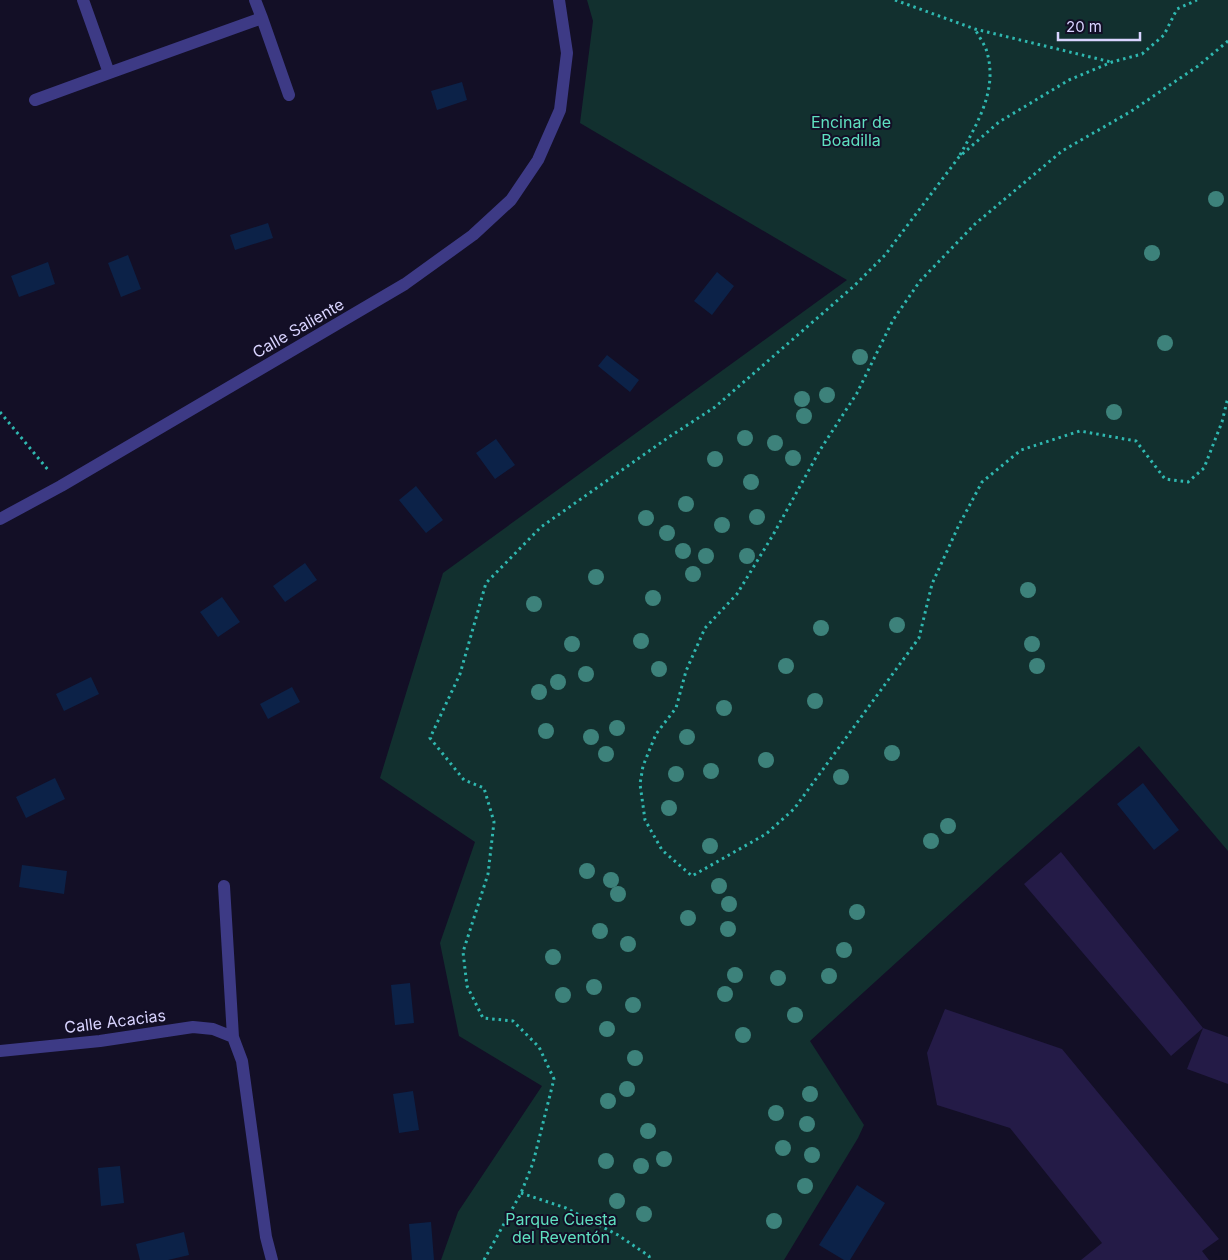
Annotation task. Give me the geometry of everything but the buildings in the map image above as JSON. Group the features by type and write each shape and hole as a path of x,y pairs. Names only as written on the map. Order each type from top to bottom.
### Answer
{"street":[{"path":"82,0 109,73"},
{"path":"255,0 289,95"},
{"name":"Calle Saliente","path":"0,519 61,486 405,284 473,235 511,200 538,160 560,110 567,53 559,0"},
{"path":"35,100 262,18"},
{"path":"224,886 233,1037 242,1061 266,1237 272,1260"},
{"name":"Calle Acacias","path":"0,1051 100,1041 193,1027 213,1029 233,1037"}],"path":[{"path":"895,0 975,28 1112,62"},
{"path":"959,157 999,122 1069,80 1112,62 1142,54 1164,35 1178,9 1197,0"},
{"path":"484,1260 521,1193 534,1163 554,1079 539,1047 513,1021 483,1018 467,986 463,952 488,874 494,822 484,788 464,780 430,738 460,674 486,582 541,527 669,436 715,406 854,286 885,256 959,157 979,121 989,95 991,72 986,49 975,28"},
{"path":"1228,41 1198,66 1130,112 1062,151 974,224 920,281 893,320 856,393 820,450 773,535 737,594 705,628 686,671 676,708 656,734 644,766 640,784 645,820 662,850 692,876 766,834 794,809 919,638 932,584 958,527 982,482 1021,450 1080,431 1136,441 1165,479 1188,482 1204,468 1222,422 1228,400"},
{"path":"0,412 61,486"},
{"path":"521,1193 566,1208 618,1235 649,1256 650,1260"}],"green space":[{"path":"587,0 1228,0 1228,851 1139,746 997,871 810,1041 864,1125 784,1260 441,1260 458,1212 542,1086 459,1036 440,943 475,842 380,778 443,573 847,280 580,123 593,21"}],"water":[{"path":"462,82 467,100 437,110 431,91"},
{"path":"268,223 273,238 235,250 230,235"},
{"path":"128,255 141,289 121,297 108,263"},
{"path":"48,262 55,284 19,297 11,276"},
{"path":"717,272 734,286 712,315 694,301"},
{"path":"607,355 639,380 630,392 598,366"},
{"path":"496,439 515,465 495,479 476,453"},
{"path":"416,486 443,520 426,533 399,500"},
{"path":"305,563 317,580 285,602 273,586"},
{"path":"222,597 240,622 218,637 200,612"},
{"path":"91,677 99,694 64,711 56,694"},
{"path":"292,687 300,702 268,719 260,704"},
{"path":"55,778 65,799 26,818 16,797"},
{"path":"1143,783 1179,830 1154,850 1117,804"},
{"path":"22,865 67,871 64,894 19,887"},
{"path":"410,983 414,1023 395,1025 391,985"},
{"path":"413,1091 419,1130 399,1133 393,1094"},
{"path":"120,1166 124,1203 101,1206 98,1168"},
{"path":"857,1185 885,1203 850,1260 844,1260 819,1245"},
{"path":"431,1222 434,1260 412,1260 409,1224"},
{"path":"184,1232 189,1255 168,1260 140,1260 136,1244"}],"park label":[{"name":"Encinar de Boadilla","path":"851,131"},
{"name":"Parque Cuesta del Reventón","path":"561,1228"}]}
